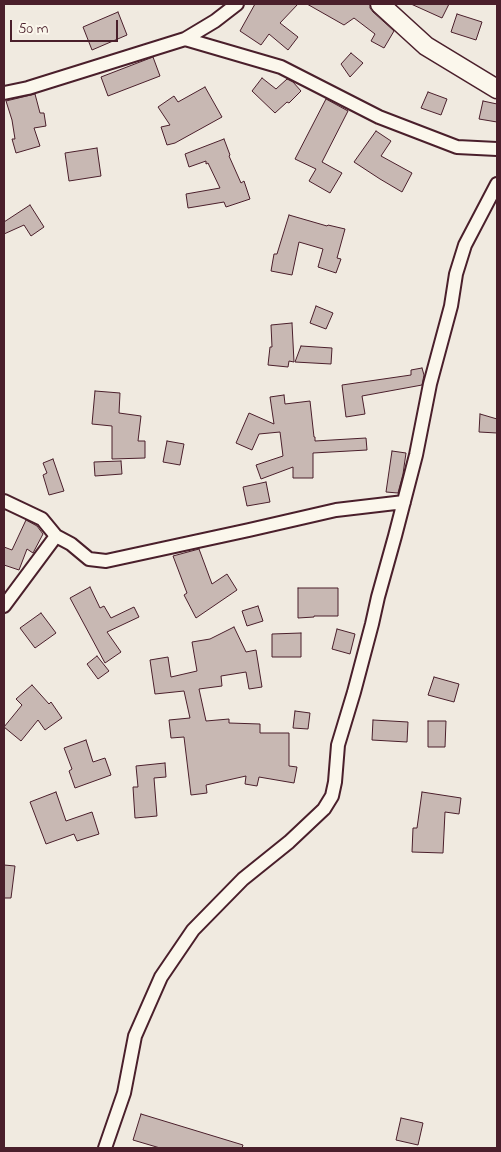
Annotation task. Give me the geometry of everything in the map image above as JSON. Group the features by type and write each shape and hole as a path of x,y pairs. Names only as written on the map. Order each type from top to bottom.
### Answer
{"street":[{"path":"4,93 28,88 185,39 215,21 237,4"},
{"path":"380,4 426,46 497,89"},
{"path":"185,39 281,67 379,117 457,147 497,149"},
{"path":"105,1148 124,1093 136,1036 161,977 193,930 243,879 289,842 324,809 332,796 338,745 354,692 416,455 430,384 451,306 456,274 465,245 497,184"},
{"path":"4,501 42,519 56,536 71,544 89,559 106,561 336,510 404,502"},
{"path":"4,606 56,536"}],"building":[{"path":"255,4 298,4 280,23 298,37 288,50 269,34 261,45 240,31"},
{"path":"307,4 370,4 373,12 394,31 384,48 371,41 375,34 354,18 344,25"},
{"path":"411,4 449,4 442,18"},
{"path":"118,12 127,35 92,50 83,27"},
{"path":"457,14 482,22 476,40 451,32"},
{"path":"351,53 363,63 350,77 341,64"},
{"path":"153,57 160,76 108,96 101,77"},
{"path":"262,78 276,89 287,79 293,82 301,91 275,113 252,91"},
{"path":"205,87 222,117 175,143 167,145 161,127 170,125 158,107 174,96 178,102"},
{"path":"428,92 447,99 441,115 421,108"},
{"path":"35,94 40,113 44,113 46,126 34,128 40,146 16,153 12,139 15,139 12,120 6,101"},
{"path":"326,99 348,111 322,162 342,173 330,193 309,181 316,169 295,159"},
{"path":"483,101 497,104 497,122 479,119"},
{"path":"376,131 391,141 381,156 412,173 402,192 354,162"},
{"path":"224,139 229,156 241,183 244,181 250,199 226,207 224,202 188,208 186,194 220,188 206,161 189,167 185,154"},
{"path":"97,148 101,176 69,181 65,153"},
{"path":"30,205 44,227 31,236 24,225 4,234 4,222"},
{"path":"289,215 345,229 337,258 341,259 336,273 318,267 323,249 299,242 292,275 271,271 274,254 277,254"},
{"path":"316,306 333,313 326,329 310,323"},
{"path":"292,323 294,362 289,361 288,367 268,365 270,347 272,347 271,325"},
{"path":"301,346 332,348 331,364 295,362"},
{"path":"422,368 424,375 422,385 362,396 365,414 346,417 342,385 411,375 411,370"},
{"path":"95,391 120,393 119,413 141,416 138,441 145,441 145,458 112,459 112,426 92,424"},
{"path":"284,395 285,404 310,401 315,441 366,438 367,450 313,453 313,478 293,478 293,467 261,479 256,465 283,456 280,432 259,434 252,450 236,443 249,413 274,424 270,397"},
{"path":"480,414 497,419 497,433 479,432"},
{"path":"167,441 184,444 180,465 163,462"},
{"path":"392,451 406,453 398,493 386,492"},
{"path":"53,459 64,491 49,495 43,475 47,473 43,463"},
{"path":"121,461 122,474 95,476 94,462"},
{"path":"266,482 270,502 247,506 243,487"},
{"path":"26,520 37,526 43,534 33,553 27,549 19,570 4,565 4,547 12,550"},
{"path":"199,549 212,584 227,574 237,590 196,618 184,595 187,593 173,556"},
{"path":"90,587 100,608 104,606 111,618 134,607 139,617 107,632 121,652 105,663 70,598"},
{"path":"298,588 338,588 338,616 298,618"},
{"path":"258,606 263,621 247,626 242,611"},
{"path":"41,613 56,633 35,648 20,628"},
{"path":"234,627 246,652 256,650 262,687 249,689 246,672 221,676 222,686 199,689 206,721 229,719 229,723 260,724 260,733 289,733 289,766 297,767 294,783 259,777 257,786 245,784 246,776 206,785 207,793 191,795 184,737 171,738 169,720 190,718 184,691 155,694 150,660 168,657 171,677 197,671 192,642 210,639"},
{"path":"337,629 355,634 350,654 332,649"},
{"path":"301,633 301,657 272,657 272,634"},
{"path":"97,656 109,671 98,679 87,664"},
{"path":"434,677 459,684 454,702 428,695"},
{"path":"32,685 49,704 51,702 62,718 45,730 38,720 21,741 4,727 22,705 16,699"},
{"path":"295,711 310,713 308,729 293,728"},
{"path":"373,720 408,722 407,742 372,740"},
{"path":"428,721 446,721 445,747 428,747"},
{"path":"86,740 93,762 105,758 111,775 75,788 69,771 72,769 64,748"},
{"path":"165,763 166,777 154,778 157,816 135,818 133,787 138,787 136,766"},
{"path":"56,792 66,821 92,812 99,834 77,841 74,834 46,844 30,802"},
{"path":"422,792 461,798 459,814 445,812 443,853 412,852 413,828 417,828"},
{"path":"4,865 15,866 11,898 4,898"},
{"path":"141,1114 243,1145 242,1148 160,1148 133,1140"},
{"path":"401,1118 423,1123 418,1145 396,1140"}]}
